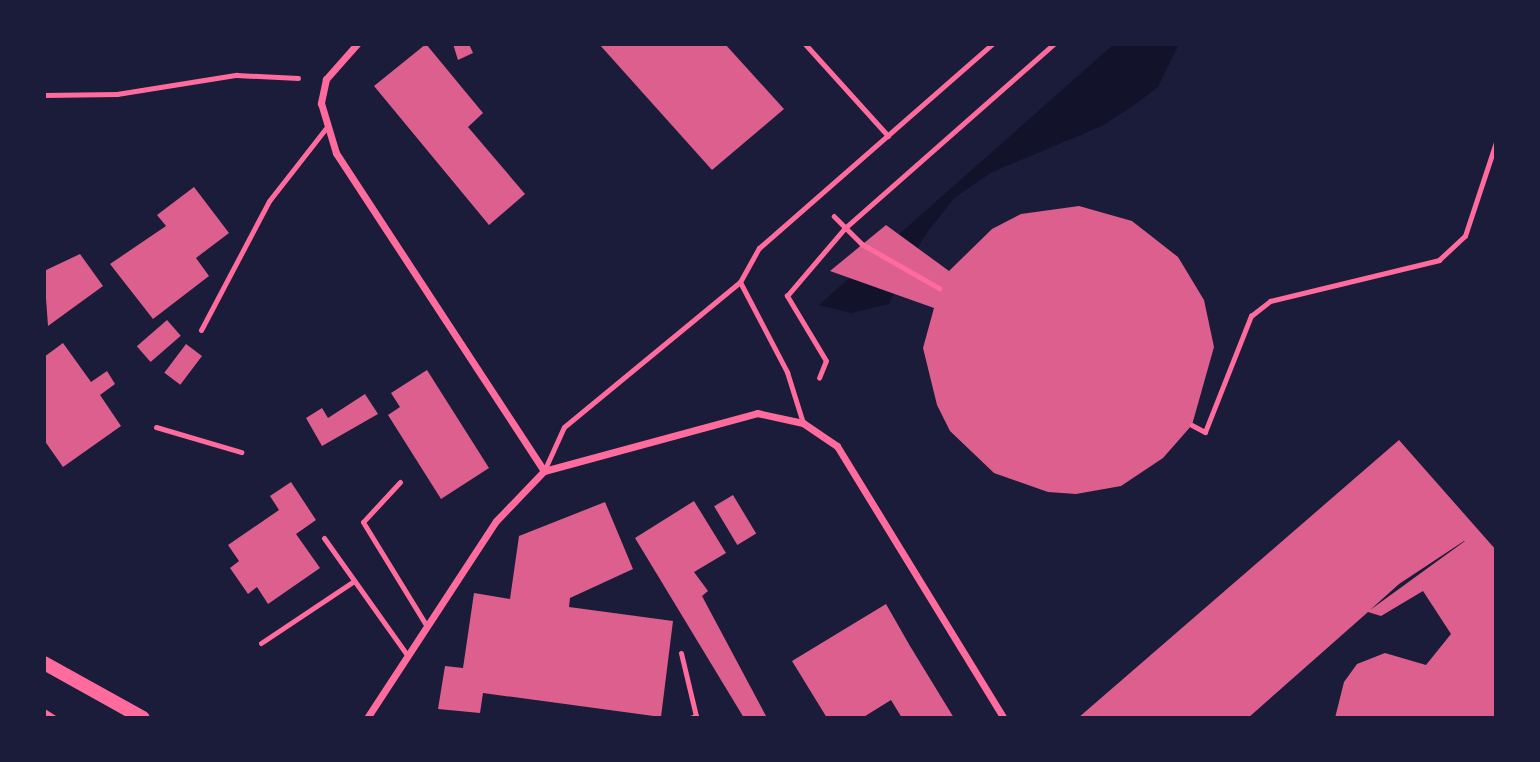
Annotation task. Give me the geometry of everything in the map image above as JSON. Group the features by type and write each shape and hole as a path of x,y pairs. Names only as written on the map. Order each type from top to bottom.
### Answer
{"main road":[{"path":"44,663 143,718"}],"street":[{"path":"357,44 327,79 321,103 326,128 336,153 544,471"},
{"path":"367,718 496,521 544,471 728,418 757,413 803,423 837,446 864,483 1004,718"}],"lane":[{"path":"805,44 888,136"},
{"path":"544,471 564,427 740,282 759,248 992,44"},
{"path":"201,330 269,201 326,128"},
{"path":"740,282 787,372 803,423"},
{"path":"156,427 242,452"},
{"path":"400,482 363,522 426,625"},
{"path":"324,538 407,654"},
{"path":"261,643 354,580"},
{"path":"681,653 696,716 690,718"},
{"path":"509,718 550,718"}],"path":[{"path":"803,423 826,361 787,296 845,229 1054,44"},
{"path":"44,95 117,94 236,75 327,79"},
{"path":"1192,425 1205,432 1251,316 1270,301 1439,260 1465,236 1496,142"},
{"path":"818,197 845,229 862,244 939,288"},
{"path":"44,711 55,718"}],"shaded area":[{"path":"1114,44 1179,44 1158,87 1134,105 1102,126 992,172 954,198 923,238 889,304 851,313 819,305"}],"building":[{"path":"426,44 483,113 468,127 525,194 489,225 374,86"},
{"path":"453,44 469,44 473,53 458,60"},
{"path":"599,44 725,44 784,109 712,170"},
{"path":"194,187 229,233 196,258 209,276 153,319 110,264 166,226 157,215"},
{"path":"1079,206 1132,221 1178,257 1204,300 1214,347 1192,425 1163,458 1121,486 1076,494 1048,492 994,473 950,431 937,405 923,348 934,308 830,271 886,225 949,271 992,229 1021,214"},
{"path":"80,254 103,286 48,326 44,271"},
{"path":"167,320 181,336 151,362 137,346"},
{"path":"63,343 91,382 107,371 115,384 100,395 121,426 63,467 44,440 44,357"},
{"path":"186,344 202,356 180,385 164,373"},
{"path":"427,370 489,468 441,499 388,415 400,407 391,393"},
{"path":"365,394 378,414 322,446 306,418 322,408 328,418"},
{"path":"1399,440 1496,550 1496,718 1335,718 1344,682 1357,664 1385,653 1426,665 1451,634 1423,591 1381,616 1368,612 1248,718 1078,718","holes":["1465,541 1370,610 1399,584"]},
{"path":"291,482 316,520 296,534 320,568 268,604 257,587 248,594 230,568 239,561 228,545 279,510 270,496"},
{"path":"733,495 756,534 737,545 714,506"},
{"path":"694,501 726,553 694,572 708,591 702,596 767,718 744,718 635,538"},
{"path":"605,502 633,569 570,598 569,607 673,621 661,717 483,693 480,713 438,709 445,666 463,668 474,593 510,599 519,536"},
{"path":"886,604 954,718 902,718 891,700 862,718 827,718 792,661"}]}
